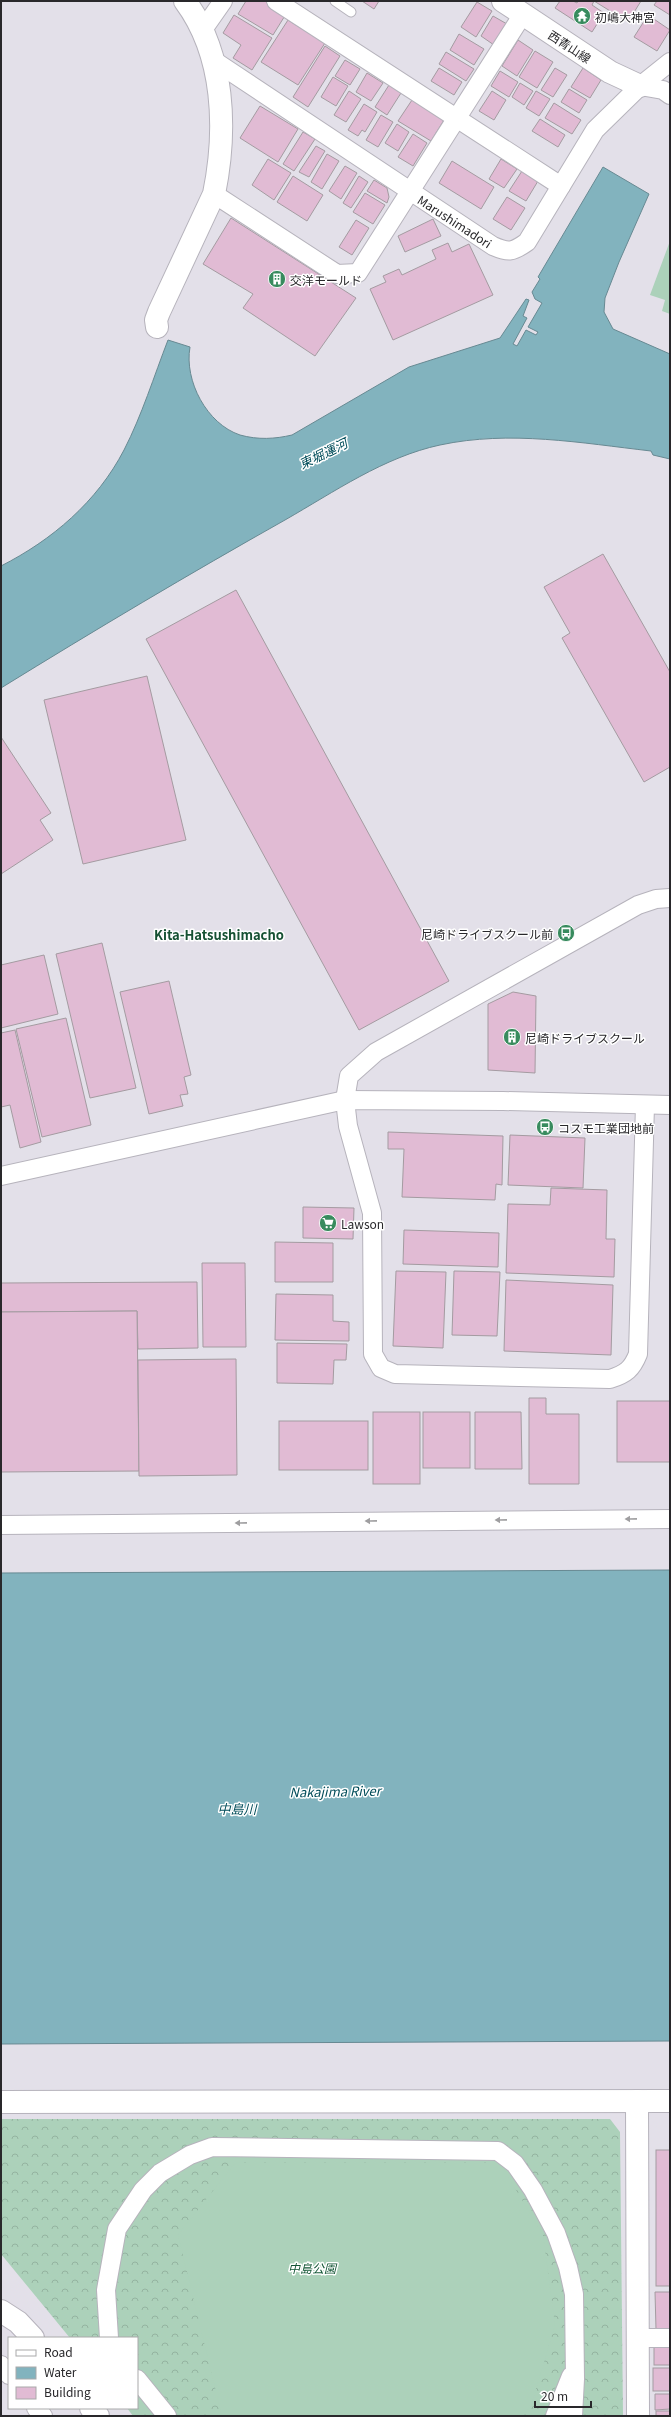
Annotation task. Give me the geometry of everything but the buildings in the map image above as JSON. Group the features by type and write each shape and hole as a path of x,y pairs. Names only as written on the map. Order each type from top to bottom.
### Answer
{"street":[{"path":"158,327 156,320 159,312 214,194 218,174 221,133 220,89 213,60 202,32 195,15 185,1"},
{"path":"202,32 223,1"},
{"path":"276,1 561,186"},
{"name":"西青山線","path":"503,1 610,72 640,86"},
{"path":"214,194 337,274 358,273 458,119 523,14"},
{"name":"Marushimadori","path":"213,60 493,246 506,252 516,249 527,242 595,130 640,86 670,62"},
{"path":"640,86 663,90 670,94"},
{"path":"645,1105 638,1354 634,1366 624,1375 602,1378 395,1374 381,1368 373,1354 372,1213 348,1126 345,1100 349,1076 376,1052 638,905 656,899 670,898"},
{"path":"1,1176 345,1100 503,1101 670,1105"},
{"path":"1,1525 670,1519"},
{"path":"1,2102 670,2102"},
{"path":"637,2102 638,2416"},
{"path":"109,2337 106,2290 117,2229 128,2210 147,2186 160,2173 190,2155 212,2147 498,2151 515,2164 533,2190 556,2233 574,2294 575,2368 573,2416"},
{"path":"1,2311 18,2322 32,2337"},
{"path":"638,2338 670,2338"},
{"path":"1,2365 8,2373"},
{"path":"555,2416 575,2368"},
{"path":"138,2380 167,2416"}],"lane":[{"path":"335,1 351,12"}],"green space":[{"path":"670,241 670,314 662,311 665,300 650,295"},
{"name":"中島公園","path":"1,2119 610,2119 620,2132 623,2416 133,2416 128,2409 138,2409 138,2337 69,2337 1,2254"},
{"path":"235,2163 500,2163 543,2235 555,2325 531,2406 523,2416 222,2416 178,2235"}],"water":[{"name":"東堀運河","path":"603,167 649,194 605,298 604,312 613,329 670,354 670,459 653,455 651,451 546,439 519,438 493,438 466,441 440,445 419,451 399,458 360,476 142,602 1,688 1,566 20,556 55,532 87,503 101,486 113,469 130,437 168,340 190,347 189,360 194,387 200,400 208,411 217,421 228,429 240,435 253,438 292,435 409,367 500,338 526,299 529,300 523,316 527,318 513,344 517,346 526,330 536,335 538,332 528,327 542,303 535,299 532,292 540,279 538,277"},
{"name":"中島川","path":"670,1570 670,2041 1,2044 1,1573"}],"place":[{"name":"初嶋大神宮","path":"582,16"},
{"name":"交洋モールド","path":"277,279"},
{"name":"尼崎ドライブスクール前","path":"566,933"},
{"name":"尼崎ドライブスクール","path":"512,1037"},
{"name":"コスモ工業団地前","path":"545,1127"},
{"name":"Lawson","path":"328,1223"}],"district":[{"name":"Kita-Hatsushimacho","path":"219,934"}],"water label":[{"name":"Nakajima River","path":"335,1791"}]}
